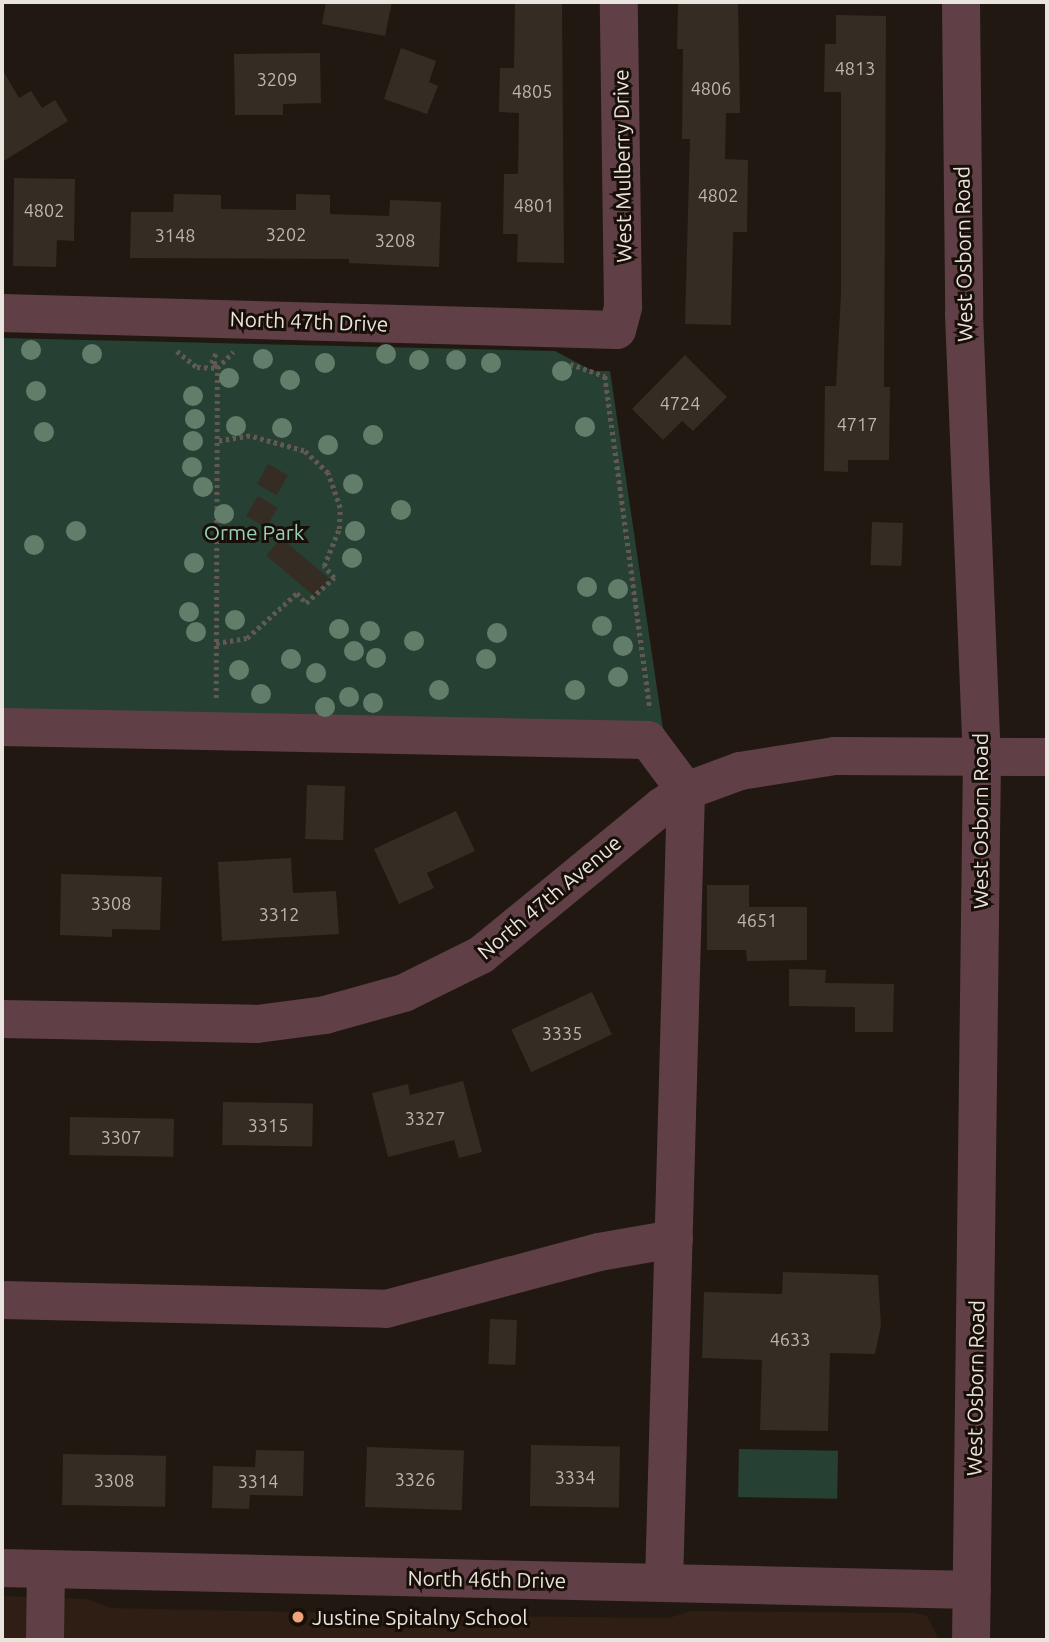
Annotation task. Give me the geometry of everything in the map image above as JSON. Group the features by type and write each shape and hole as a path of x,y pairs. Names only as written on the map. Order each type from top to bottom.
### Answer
{"street":[{"name":"West Mulberry Drive","path":"617,330 624,307 619,2"},
{"name":"West Osborn Road","path":"961,2 964,314 982,757 971,1640"},
{"name":"North 47th Drive","path":"2,313 227,333 617,330"},
{"path":"2,727 648,740 686,790 664,1582"},
{"name":"North 47th Avenue","path":"2,1019 257,1024 325,1015 404,993 481,955 614,842 686,790 779,762 835,756 1047,757"},
{"path":"2,1300 386,1309 599,1252 674,1239"},
{"name":"North 46th Drive","path":"2,1568 972,1590"},
{"path":"45,1640 46,1569"}],"path":[{"path":"217,368 211,357 217,357 227,333"},
{"path":"219,709 216,643 217,368 227,333"},
{"path":"170,346 197,367 217,368"},
{"path":"564,360 605,376 652,723"},
{"path":"216,643 247,638 298,593 306,603 334,578 324,566 339,529 340,508 328,473 304,451 250,436 217,441"}],"shaded area":[{"name":"Justine Spitalny School","path":"2,1596 87,1599 112,1608 477,1616 669,1618 691,1611 915,1613 927,1616 939,1640 2,1640"}],"green space":[{"name":"Orme Park","path":"2,338 555,351 593,371 610,371 663,729 2,717"},
{"path":"739,1449 838,1451 837,1499 738,1497"}],"building":[{"path":"326,2 392,2 385,36 322,24"},
{"path":"515,2 562,2 564,263 517,262 518,234 503,234 504,174 518,174 519,113 499,112 500,68 514,68"},
{"path":"678,2 738,2 740,113 726,113 725,159 748,160 747,232 733,232 731,325 685,324 690,139 682,139 683,49 677,49"},
{"path":"836,15 886,16 884,387 890,387 889,460 848,460 848,472 824,471 825,386 836,386 841,294 841,92 824,92 825,44 836,44"},
{"path":"401,48 436,61 429,82 438,86 427,114 384,99"},
{"path":"320,53 321,103 283,104 283,115 235,115 234,54"},
{"path":"2,69 19,98 31,91 42,108 55,100 68,121 2,162"},
{"path":"14,178 75,179 74,241 57,240 56,267 13,266"},
{"path":"174,194 221,195 221,209 296,210 296,194 330,195 330,214 389,216 390,200 441,202 439,267 349,263 349,259 130,258 131,212 173,212"},
{"path":"685,355 727,397 693,431 682,421 663,440 632,409"},
{"path":"268,464 288,475 277,495 257,484"},
{"path":"258,496 278,508 266,528 246,516"},
{"path":"872,522 903,523 901,566 870,565"},
{"path":"281,538 330,579 315,597 266,556"},
{"path":"307,785 345,786 343,840 305,839"},
{"path":"456,811 475,851 427,873 434,888 399,904 374,849"},
{"path":"291,858 293,893 336,891 339,934 222,941 218,862"},
{"path":"61,874 162,877 160,930 112,929 112,937 60,935"},
{"path":"707,885 749,885 749,907 807,907 807,960 747,961 746,950 707,950"},
{"path":"789,969 826,970 825,983 894,984 893,1032 855,1032 855,1007 789,1006"},
{"path":"592,992 612,1035 531,1072 511,1030"},
{"path":"463,1081 482,1152 459,1158 454,1140 388,1157 372,1093 408,1084 410,1095"},
{"path":"223,1102 313,1104 312,1147 222,1145"},
{"path":"70,1117 174,1119 173,1157 69,1155"},
{"path":"783,1272 878,1275 881,1325 875,1354 830,1353 828,1431 760,1430 762,1360 702,1358 704,1292 782,1294"},
{"path":"490,1319 517,1320 515,1365 488,1364"},
{"path":"531,1445 620,1447 619,1508 530,1506"},
{"path":"367,1447 464,1450 462,1510 365,1507"},
{"path":"256,1450 304,1451 303,1496 250,1495 249,1509 212,1508 213,1466 255,1467"},
{"path":"63,1454 166,1456 165,1507 62,1505"}],"place":[{"name":"Justine Spitalny School","path":"298,1617"}]}
